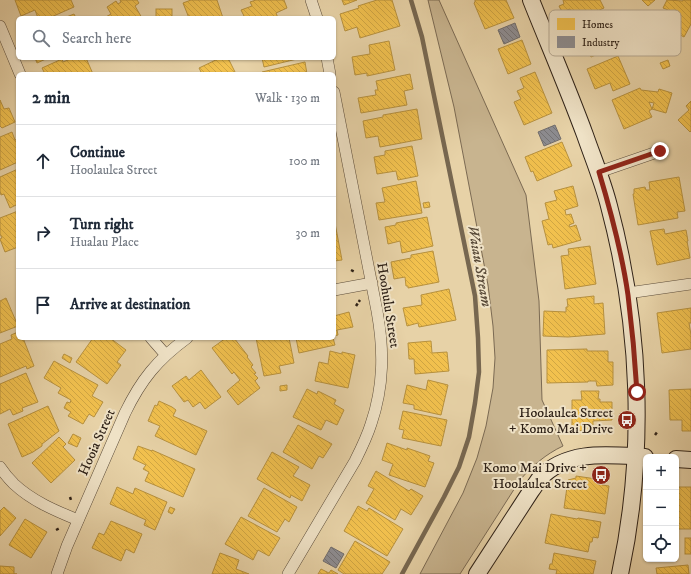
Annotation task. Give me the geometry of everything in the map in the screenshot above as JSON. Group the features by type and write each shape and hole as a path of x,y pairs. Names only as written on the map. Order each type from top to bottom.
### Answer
{"street":[{"path":"310,0 316,16"},
{"path":"531,0 549,44"},
{"path":"0,26 19,72"},
{"path":"554,56 599,172 617,238 628,294 634,342 641,457 635,476 630,520 620,574"},
{"path":"327,60 330,72"},
{"name":"Hoohulu Street","path":"288,574 355,461 371,425 376,408 382,370 381,334 372,283 336,112"},
{"path":"599,172 660,151"},
{"path":"336,290 372,283"},
{"path":"628,294 691,284"},
{"path":"153,340 166,354"},
{"name":"Hooia Street","path":"58,574 67,546 132,398 140,384 166,354 184,340"},
{"path":"477,574 540,478 553,468 566,461 594,455 641,457"},
{"path":"679,459 691,460"},
{"path":"0,467 14,484 26,494 78,520"}],"path":[{"path":"351,270 355,272"},
{"path":"356,306 360,300"},
{"path":"655,435 658,431"},
{"path":"56,530 60,528"}],"shaded area":[{"path":"428,0 439,0 526,195 539,301 542,400 563,446 540,461 520,480 460,574 420,574 463,493 477,458 486,426 493,388 495,358 488,285 454,107"}],"building: Homes":[{"path":"15,0 71,0 74,7 54,16 37,16 35,10 21,16"},
{"path":"120,0 137,0 139,3 135,6 141,16 108,16 111,14 107,7 116,1 118,4 121,2"},
{"path":"191,0 217,0 222,16 188,16 183,3"},
{"path":"256,0 284,0 287,8 276,13 277,16 244,16 241,10 252,6 250,2"},
{"path":"342,0 357,0 344,5"},
{"path":"377,0 392,0 400,26 360,38 357,27 345,31 340,14"},
{"path":"475,0 506,0 514,18 485,29 474,3"},
{"path":"563,0 600,0 604,8 600,10 561,10 559,6 564,4"},
{"path":"642,0 655,0 648,6"},
{"path":"667,0 691,0 691,24 684,37 681,35 681,10 668,10 663,8"},
{"path":"156,9 172,9 172,16 156,16"},
{"path":"522,40 531,64 508,74 498,49"},
{"path":"389,41 395,70 367,76 367,73 355,75 352,57 370,54 369,45"},
{"path":"618,56 630,84 613,91 610,83 595,89 587,69"},
{"path":"36,60 44,60 37,63"},
{"path":"60,60 62,60 63,62 68,60 87,60 92,72 44,72 42,68"},
{"path":"216,60 229,60 235,72 201,72 199,68"},
{"path":"262,60 293,60 264,67"},
{"path":"668,60 670,66 663,69 660,63"},
{"path":"305,62 307,72 262,72"},
{"path":"535,72 552,113 524,125 514,102 521,99 517,91 524,88 520,78"},
{"path":"410,74 413,89 404,91 407,105 361,113 358,98 376,95 375,90 378,90 376,81"},
{"path":"640,88 641,90 658,92 659,89 672,93 666,113 652,109 649,111 652,117 624,129 612,100","holes":["649,102 654,103 652,109"]},
{"path":"0,100 4,109 9,108 15,122 2,128 0,126"},
{"path":"691,101 690,132 678,120 689,110 686,106"},
{"path":"417,109 422,139 380,147 378,136 366,138 363,121 383,117 383,115"},
{"path":"12,132 16,140 16,163 0,170 0,137"},
{"path":"562,142 572,166 537,181 533,171 531,172 525,157"},
{"path":"412,146 418,176 398,180 396,171 377,174 374,157 385,155 385,151"},
{"path":"16,170 16,205 10,208 4,194 1,195 0,177"},
{"path":"679,177 685,211 677,212 678,218 638,225 633,194 634,189 645,187 646,190 650,190 649,182"},
{"path":"416,181 422,213 379,220 376,203 385,202 382,188"},
{"path":"573,186 578,206 565,210 566,215 571,214 574,223 569,225 570,227 576,225 581,240 553,248 552,244 548,245 542,221 549,219 545,203 557,200 554,191"},
{"path":"429,202 430,207 424,208 423,203"},
{"path":"16,212 16,248 5,252 0,239 2,238 0,234 0,218"},
{"path":"427,217 433,246 402,253 400,241 388,244 385,227 396,225 396,223"},
{"path":"336,228 342,260 336,261"},
{"path":"664,229 665,234 686,230 690,258 657,265 650,231"},
{"path":"590,246 596,284 565,289 561,256 569,255 568,249"},
{"path":"433,251 439,282 408,288 408,286 406,286 405,277 394,279 391,262 411,258 411,255"},
{"path":"449,289 456,320 419,327 418,323 407,326 403,308 422,305 421,295"},
{"path":"594,296 594,304 603,303 605,334 568,337 543,336 544,311 566,312 566,307 568,307 567,299"},
{"path":"6,298 16,321 16,327 0,333 0,301"},
{"path":"691,308 691,323 689,323 691,349 662,353 657,313"},
{"path":"349,312 353,327 337,330 338,335 336,336 336,315"},
{"path":"16,333 16,340 24,340 34,366 27,369 26,366 0,377 0,344 12,339 11,335"},
{"path":"92,340 113,340 126,350 117,362 121,365 107,384 76,362"},
{"path":"223,340 236,340 253,365 251,367 256,373 254,374 258,378 255,381 260,388 238,405 227,391 240,380 234,372 232,374 212,348"},
{"path":"256,340 289,340 294,363 279,366 281,373 264,376"},
{"path":"296,340 334,340 335,345 299,353"},
{"path":"431,341 432,353 447,352 449,371 415,374 414,359 409,359 408,343"},
{"path":"587,349 587,351 608,351 608,362 613,362 613,385 597,386 596,381 547,383 547,350"},
{"path":"330,351 355,355 348,388 315,381 319,362 328,364"},
{"path":"64,354 72,358 70,363 62,358"},
{"path":"54,361 98,385 92,396 103,402 94,417 89,414 83,424 68,416 71,412 64,408 67,402 70,403 71,400 58,393 61,388 44,378"},
{"path":"201,370 221,397 205,409 200,402 193,407 188,400 184,402 172,386 186,376 189,380"},
{"path":"26,373 38,402 22,408 23,411 13,415 10,409 0,414 0,384"},
{"path":"428,380 448,385 441,415 414,409 414,405 403,403 407,385 426,390"},
{"path":"287,385 287,390 280,391 280,386"},
{"path":"307,389 317,394 318,391 336,400 334,404 344,410 337,425 326,420 321,430 293,417"},
{"path":"691,389 691,431 682,431 682,420 670,420 669,390"},
{"path":"581,391 599,391 598,399 600,399 600,402 612,402 612,420 593,421 593,430 572,431 572,400 582,400"},
{"path":"159,401 176,410 173,416 207,431 196,455 155,436 160,426 148,421 155,405 157,406"},
{"path":"48,406 59,431 42,444 42,446 22,457 8,424"},
{"path":"403,411 447,420 441,446 402,438 404,430 399,429"},
{"path":"298,425 332,444 323,458 319,456 312,469 283,452"},
{"path":"73,434 81,438 77,447 68,443"},
{"path":"59,437 66,444 63,447 75,460 51,483 32,463"},
{"path":"387,443 430,456 428,461 434,463 425,487 389,475 393,464 382,460"},
{"path":"138,446 152,450 195,469 183,497 145,481 149,472 143,469 146,465 133,459"},
{"path":"272,452 299,467 293,476 310,485 302,501 291,495 290,498 257,479"},
{"path":"376,471 409,491 411,489 423,496 411,515 401,509 395,520 366,503 374,489 368,486"},
{"path":"576,476 603,480 602,485 609,486 605,514 564,508 568,480 576,478"},
{"path":"117,487 133,494 135,488 167,502 155,530 144,525 146,520 110,504"},
{"path":"679,487 691,487 691,529 679,529"},
{"path":"264,488 297,507 289,522 285,519 277,532 248,516"},
{"path":"358,506 367,511 369,508 403,529 387,556 344,531"},
{"path":"4,507 16,518 0,536 0,511"},
{"path":"170,507 175,509 172,514 168,512"},
{"path":"551,514 601,522 598,538 593,537 592,542 590,542 588,552 545,543"},
{"path":"241,517 280,538 269,556 258,550 253,560 225,544"},
{"path":"25,519 47,532 31,558 9,545"},
{"path":"111,521 142,534 134,553 126,549 121,561 92,548 99,533 104,535"},
{"path":"685,538 691,538 691,554 685,554"},
{"path":"355,541 390,562 382,574 344,574 338,570"},
{"path":"220,553 239,560 236,569 249,574 212,574"},
{"path":"554,553 596,561 593,574 556,574 557,570 549,569 550,564 552,564"},
{"path":"688,565 689,574 657,574 656,568"},
{"path":"0,566 14,567 14,574 0,574"},
{"path":"321,569 329,573 331,570 338,574 318,574"}],"building: Industry":[{"path":"515,23 520,37 504,44 498,30"},
{"path":"555,125 561,139 544,146 538,132"},
{"path":"331,547 344,554 336,568 323,561"}],"waterway":[{"name":"Waiau Stream","path":"402,574 459,467 469,437 479,372 475,296 422,37 411,0"}],"place":[{"name":"Hoolaulea Street + Komo Mai Drive","path":"627,420"},
{"name":"Komo Mai Drive + Hoolaulea Street","path":"601,475"}],"route":[{"path":"637,392 634,342 623,265 609,205 599,172 660,151"}]}
